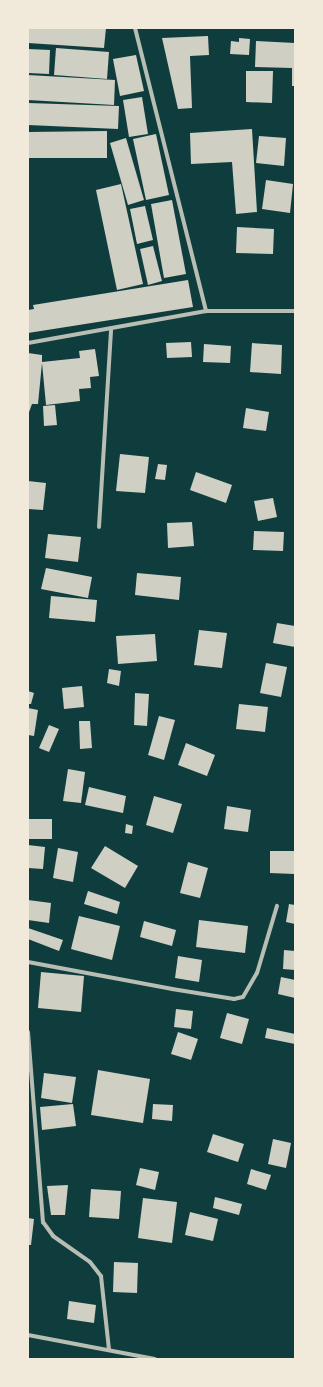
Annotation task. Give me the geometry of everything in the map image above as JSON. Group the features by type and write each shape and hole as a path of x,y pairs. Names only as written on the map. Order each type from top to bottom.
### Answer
{"street":[{"path":"135,28 206,310"},
{"path":"28,343 206,310 295,310"},
{"path":"99,527 111,328"},
{"path":"28,962 180,991 243,997 257,973 277,906"},
{"path":"28,1032 43,1222 53,1236 90,1262 101,1276 109,1350"},
{"path":"28,1334 155,1359"}],"building":[{"path":"28,28 106,28 104,48 28,43"},
{"path":"208,36 209,55 190,56 192,108 178,109 162,38"},
{"path":"239,38 250,39 249,55 230,54 231,41 239,42"},
{"path":"256,41 295,43 295,86 292,86 292,68 255,67"},
{"path":"56,48 109,52 107,79 54,75"},
{"path":"28,49 50,50 49,74 28,73"},
{"path":"136,55 144,91 120,96 113,59"},
{"path":"246,71 273,71 272,103 246,102"},
{"path":"28,75 115,80 114,105 28,100"},
{"path":"142,97 148,134 129,137 123,100"},
{"path":"28,103 119,106 118,129 28,125"},
{"path":"252,129 257,212 236,214 232,162 191,164 190,133"},
{"path":"107,131 107,158 28,158 28,132"},
{"path":"156,134 169,195 146,200 133,139"},
{"path":"259,136 286,138 284,166 256,163"},
{"path":"126,138 144,200 128,205 110,143"},
{"path":"266,180 293,184 290,213 262,209"},
{"path":"121,184 143,284 117,290 96,190"},
{"path":"172,200 186,274 164,278 151,204"},
{"path":"145,206 153,240 137,244 130,209"},
{"path":"237,227 274,229 273,254 236,253"},
{"path":"153,246 162,281 148,285 140,249"},
{"path":"188,280 193,307 28,333 28,310 34,309 33,305"},
{"path":"191,342 192,357 167,358 166,343"},
{"path":"252,343 282,345 281,374 250,372"},
{"path":"204,344 231,346 230,363 203,362"},
{"path":"95,349 99,376 90,377 91,388 79,389 80,401 46,405 42,363 38,404 32,404 28,415 28,353 42,355 42,362 80,358 79,351"},
{"path":"55,405 57,425 44,426 43,406"},
{"path":"246,408 269,412 266,431 243,428"},
{"path":"120,454 149,457 145,493 116,491"},
{"path":"158,464 167,465 165,480 155,479"},
{"path":"196,472 232,485 226,503 190,490"},
{"path":"28,481 46,483 43,510 28,509"},
{"path":"273,498 277,517 258,521 254,501"},
{"path":"192,522 194,546 168,548 167,523"},
{"path":"254,531 284,532 283,551 253,550"},
{"path":"48,534 81,537 78,562 45,558"},
{"path":"46,568 92,577 88,598 41,589"},
{"path":"137,573 181,577 179,600 135,595"},
{"path":"51,596 97,600 95,622 49,618"},
{"path":"277,623 295,626 295,647 273,643"},
{"path":"199,630 227,633 222,668 194,665"},
{"path":"155,634 157,661 118,664 116,636"},
{"path":"266,663 287,667 281,697 260,693"},
{"path":"109,669 121,671 119,686 107,683"},
{"path":"82,686 84,707 64,709 62,688"},
{"path":"28,691 34,693 31,704 28,704"},
{"path":"135,693 149,694 147,726 134,725"},
{"path":"239,704 268,707 265,732 236,729"},
{"path":"28,708 38,710 34,736 28,735"},
{"path":"159,716 175,720 164,760 148,755"},
{"path":"79,721 90,721 92,748 80,749"},
{"path":"49,725 59,729 49,752 39,748"},
{"path":"186,743 215,755 207,776 178,765"},
{"path":"68,769 85,772 81,803 63,801"},
{"path":"89,787 126,796 123,813 85,805"},
{"path":"154,796 182,804 173,833 146,825"},
{"path":"227,806 251,810 248,832 224,829"},
{"path":"28,819 52,819 52,839 28,839"},
{"path":"126,824 133,826 132,834 125,833"},
{"path":"28,845 45,847 43,869 28,868"},
{"path":"105,846 138,866 125,888 91,868"},
{"path":"58,848 78,852 73,882 53,878"},
{"path":"270,851 295,851 294,874 270,873"},
{"path":"188,862 208,868 200,898 180,893"},
{"path":"88,891 120,902 117,914 84,904"},
{"path":"28,900 51,903 49,923 28,920"},
{"path":"289,904 295,905 295,924 286,922"},
{"path":"79,916 120,926 112,960 71,949"},
{"path":"199,920 248,926 245,953 196,947"},
{"path":"144,921 176,930 172,946 140,937"},
{"path":"28,928 63,940 59,951 28,939"},
{"path":"284,950 295,951 295,970 283,969"},
{"path":"178,956 202,960 199,982 175,978"},
{"path":"41,972 84,976 81,1012 38,1008"},
{"path":"281,977 295,980 295,998 278,994"},
{"path":"176,1009 193,1011 191,1029 174,1027"},
{"path":"227,1013 249,1019 242,1044 220,1038"},
{"path":"267,1028 295,1034 295,1044 265,1038"},
{"path":"178,1032 198,1039 191,1060 171,1054"},
{"path":"98,1070 150,1079 143,1123 91,1115"},
{"path":"44,1073 76,1077 72,1103 41,1098"},
{"path":"73,1104 76,1126 42,1130 40,1107"},
{"path":"153,1104 173,1105 172,1121 152,1119"},
{"path":"213,1134 244,1144 238,1162 207,1152"},
{"path":"273,1139 291,1143 286,1168 268,1164"},
{"path":"140,1168 159,1172 155,1190 136,1185"},
{"path":"251,1169 271,1175 266,1190 247,1184"},
{"path":"68,1185 65,1215 51,1215 47,1186"},
{"path":"91,1189 121,1191 119,1219 89,1217"},
{"path":"215,1197 242,1204 239,1215 213,1208"},
{"path":"143,1198 177,1202 172,1243 138,1238"},
{"path":"190,1212 218,1219 213,1241 185,1235"},
{"path":"28,1218 34,1219 31,1245 28,1245"},
{"path":"114,1262 138,1263 137,1293 113,1292"},
{"path":"69,1301 96,1305 94,1323 67,1319"}]}
